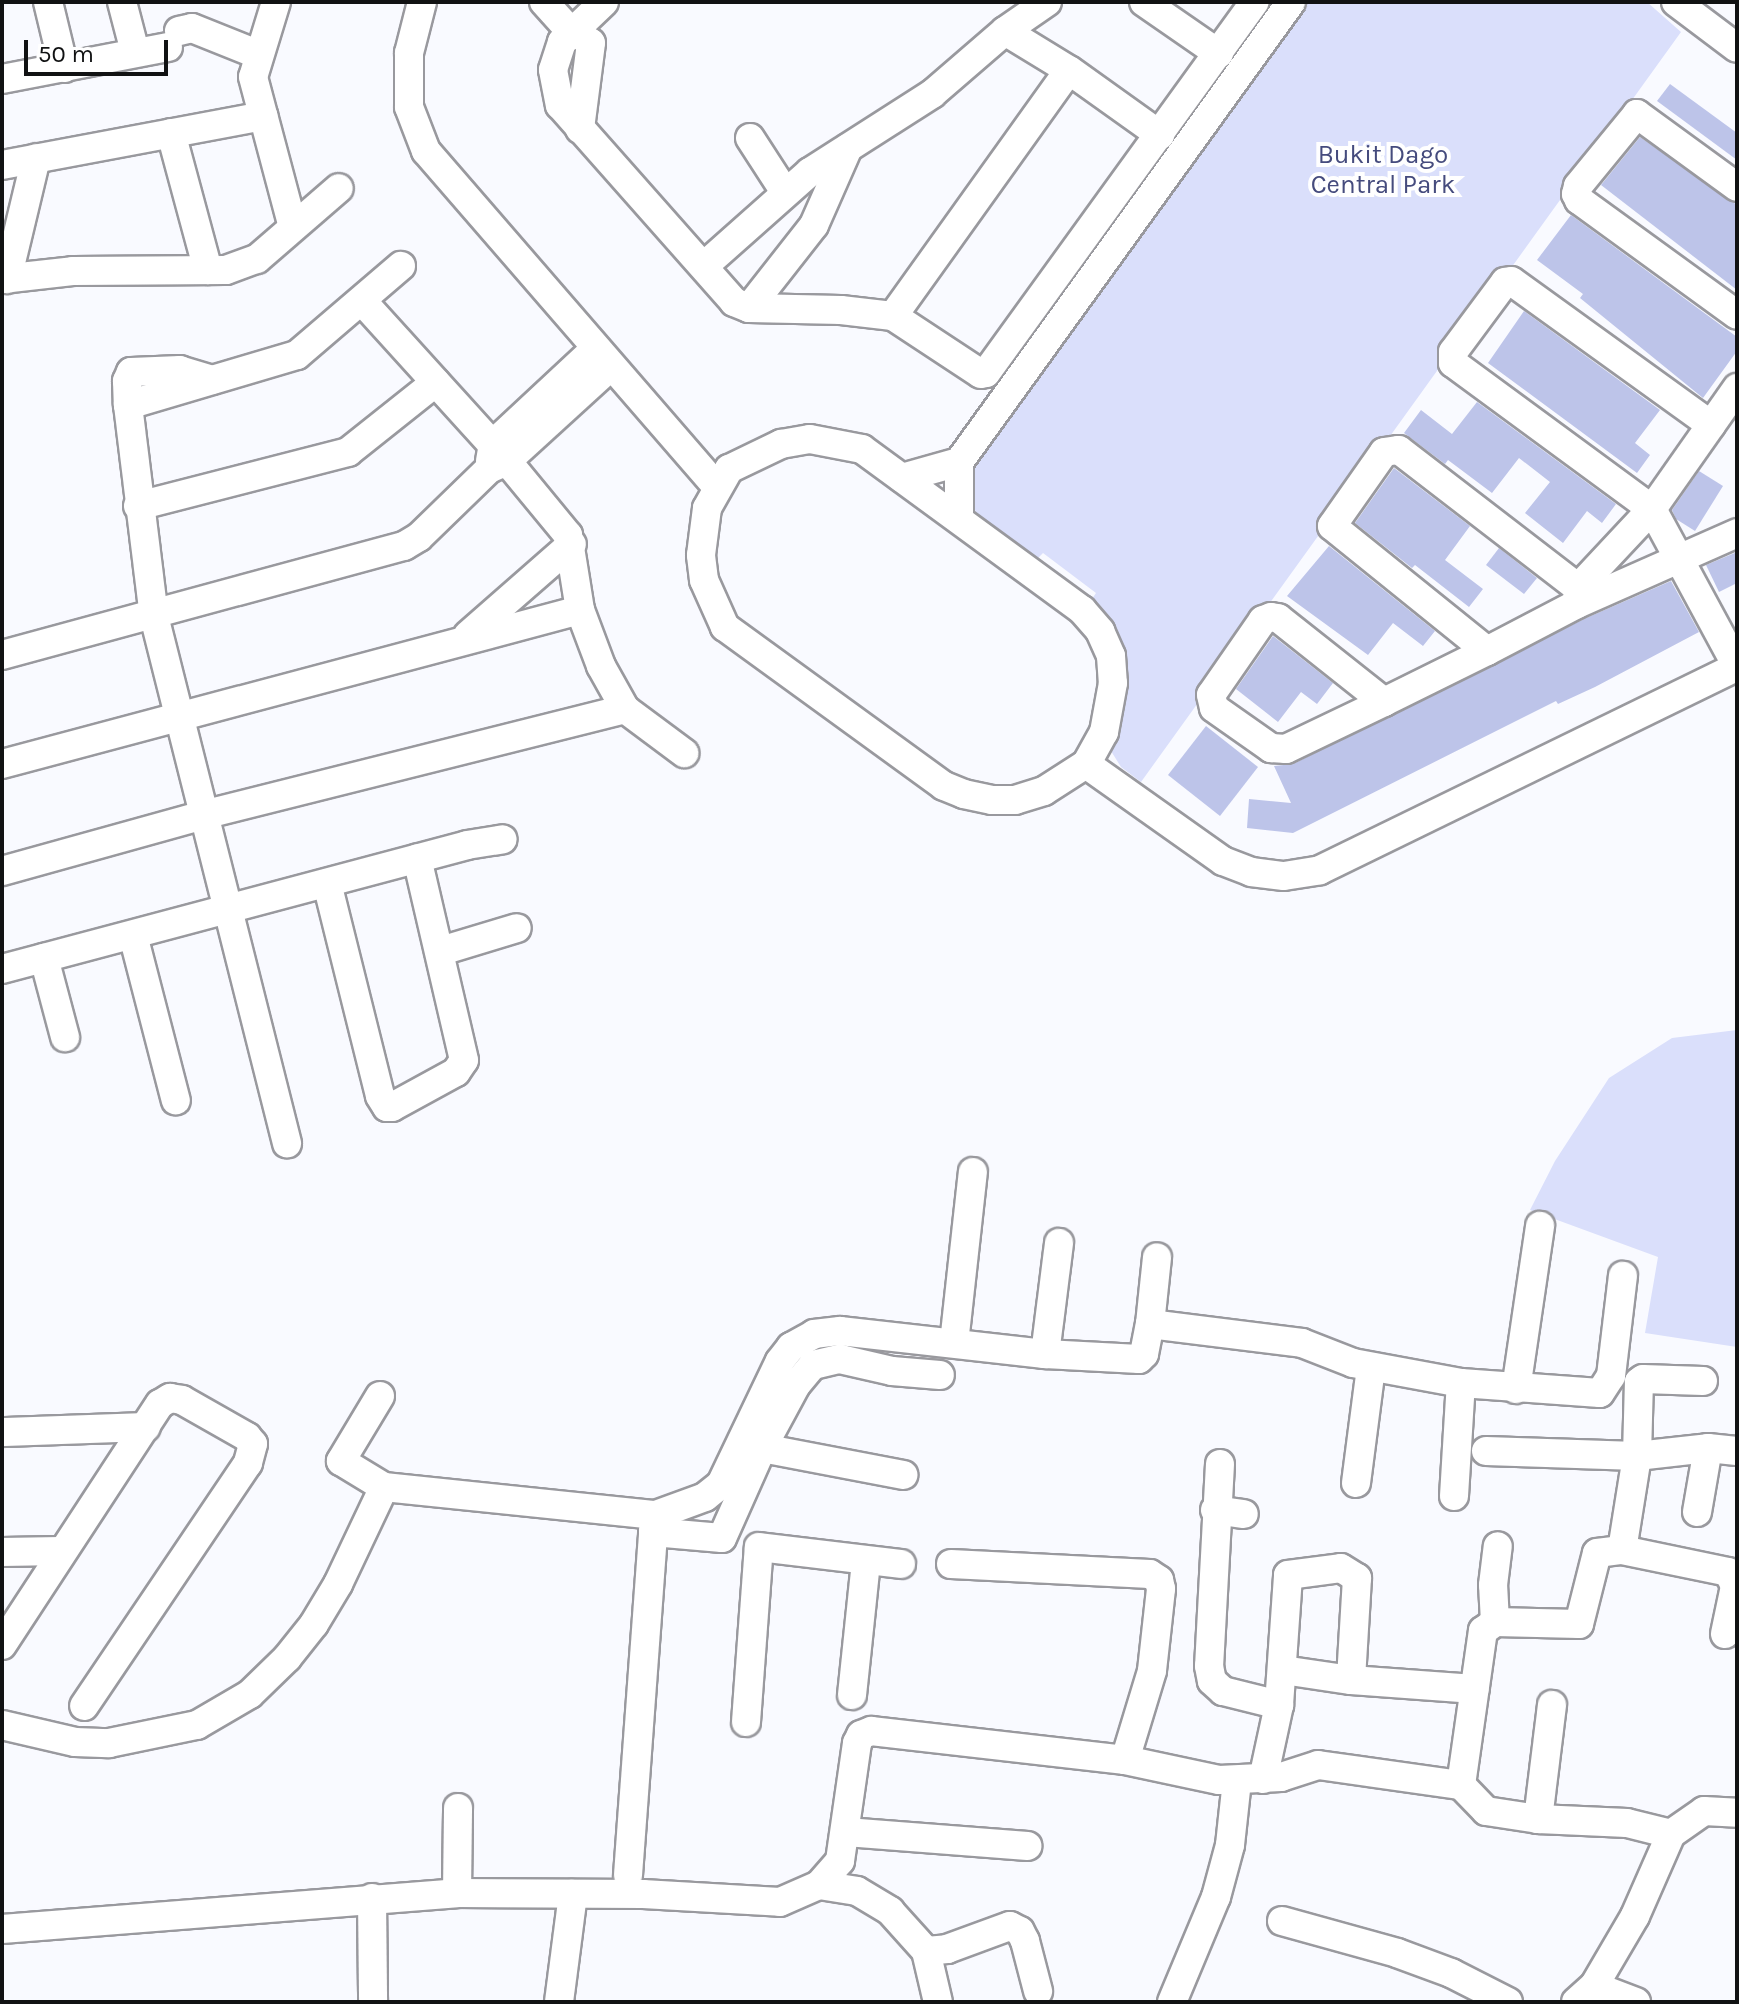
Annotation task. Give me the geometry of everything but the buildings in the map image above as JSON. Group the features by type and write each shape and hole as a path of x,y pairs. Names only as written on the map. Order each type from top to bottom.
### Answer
{"street":[{"path":"48,2 64,68"},
{"path":"122,2 135,52"},
{"path":"276,2 253,77 293,227"},
{"path":"422,2 409,53 409,107 426,151 717,487"},
{"path":"544,2 572,30 591,43 580,129 734,302 749,308 853,310 893,316 920,331 975,373 986,373 1255,2"},
{"path":"572,30 604,2"},
{"path":"704,266 785,192 932,94 1005,31 1047,2"},
{"path":"1144,2 1219,54"},
{"path":"959,519 959,462 1291,2"},
{"path":"1694,7 1737,48"},
{"path":"2,79 135,52 173,39 192,28 259,55"},
{"path":"1005,31 1069,70 1160,135"},
{"path":"893,316 1069,70"},
{"path":"1737,187 1645,116 1637,114 1578,186 1576,194 1579,200 1737,315"},
{"path":"2,165 263,116"},
{"path":"171,133 208,270"},
{"path":"750,138 785,192"},
{"path":"749,308 814,225 848,148"},
{"path":"36,158 4,279 73,271 226,270 257,259 339,188"},
{"path":"287,1143 231,909 154,616 138,506 127,381 131,372 180,370 212,380 297,355 363,302 401,266"},
{"path":"1086,764 1223,861 1251,872 1284,876 1320,870 1737,666 1652,509 1453,363 1453,352 1505,282 1511,281 1711,425"},
{"path":"363,302 436,382 496,458 572,544 580,610 601,666 625,709 684,753"},
{"path":"2,655 404,546 419,537 496,458 603,358"},
{"path":"138,506 348,452 436,382"},
{"path":"1578,596 1652,509 1737,388"},
{"path":"810,439 862,449 902,478 1082,610 1100,631 1111,656 1112,694 1104,732 1086,764 1044,791 1015,800 992,800 944,786 725,627 704,580 703,530 707,508 729,469 781,444 810,439"},
{"path":"1487,651 1332,526 1384,452 1399,450 1578,596"},
{"path":"902,478 959,462"},
{"path":"1384,702 1278,618 1271,617 1263,620 1211,695 1214,708 1271,748 1281,751 1384,702 1487,651 1578,596 1737,533"},
{"path":"462,641 572,544"},
{"path":"2,764 580,610"},
{"path":"2,871 207,814 625,709"},
{"path":"2,969 417,858 503,839"},
{"path":"327,883 380,1096 387,1107 456,1072 464,1060 417,858"},
{"path":"441,951 517,928"},
{"path":"133,935 176,1101"},
{"path":"44,958 65,1037"},
{"path":"954,1343 973,1172"},
{"path":"1516,1389 1540,1226"},
{"path":"1045,1354 1059,1243"},
{"path":"654,1524 705,1497 721,1484 780,1361 791,1347 814,1334 840,1331 1045,1354 1139,1359 1144,1354 1150,1324 1157,1257"},
{"path":"1150,1324 1302,1343 1371,1367 1461,1383 1600,1393 1607,1386 1623,1276"},
{"path":"722,1538 762,1448 796,1385 813,1365 824,1360 840,1359 892,1371 940,1375"},
{"path":"1356,1483 1371,1367"},
{"path":"1622,1550 1637,1456 1639,1382 1703,1381"},
{"path":"1454,1496 1461,1383"},
{"path":"380,1396 341,1461 384,1487 654,1524 759,1547 901,1564"},
{"path":"2,1645 160,1404 170,1398 182,1400 247,1437 253,1444 253,1452 84,1706"},
{"path":"2,1432 146,1427"},
{"path":"762,1448 903,1475"},
{"path":"1697,1512 1708,1448"},
{"path":"1486,1451 1637,1456 1708,1448 1737,1451"},
{"path":"1220,1464 1215,1510 1209,1666 1212,1681 1223,1691 1279,1705"},
{"path":"2,1725 75,1742 109,1743 197,1725 250,1694 287,1658 314,1624 338,1584 384,1487"},
{"path":"1215,1510 1244,1514"},
{"path":"628,1875 654,1524"},
{"path":"1461,1785 1481,1637 1495,1622 1493,1585 1498,1546"},
{"path":"746,1722 759,1547"},
{"path":"1495,1622 1579,1624 1597,1553 1622,1550 1728,1572 1735,1586 1725,1634"},
{"path":"2,1552 61,1551"},
{"path":"852,1695 866,1561"},
{"path":"951,1564 1150,1574 1159,1580 1161,1589 1152,1671 1125,1760"},
{"path":"1172,2002 1216,1897 1250,1780 1279,1705 1288,1575 1341,1568 1351,1571 1358,1587 1351,1680"},
{"path":"1283,1670 1351,1680 1475,1689"},
{"path":"1538,1819 1552,1705"},
{"path":"2,1929 457,1893 703,1896 756,1904 780,1902 819,1885 840,1861 857,1743 866,1731 1125,1760 1250,1780 1318,1765 1461,1785 1486,1811 1538,1819 1627,1823 1671,1834"},
{"path":"457,1893 458,1808"},
{"path":"1636,2002 1585,1994 1650,1886 1671,1834 1704,1811 1737,1813"},
{"path":"846,1832 1027,1846"},
{"path":"819,1885 857,1891 890,1911 926,1951 938,2002"},
{"path":"559,2002 573,1894"},
{"path":"372,1898 373,2002"},
{"path":"1282,1921 1397,1953 1451,1973 1508,2002"},
{"path":"926,1951 947,1949 1010,1926 1020,1931 1025,1941 1038,1991"}],"green space":[{"name":"Bukit Dago Central Park","path":"1309,2 1647,2 1681,32 1141,782 1121,767 1111,751 1088,605 1096,593 1043,553 1034,562 977,520 970,483 974,465"},
{"path":"1737,1030 1737,1347 1645,1333 1658,1257 1530,1210 1555,1161 1609,1078 1672,1038"}]}
